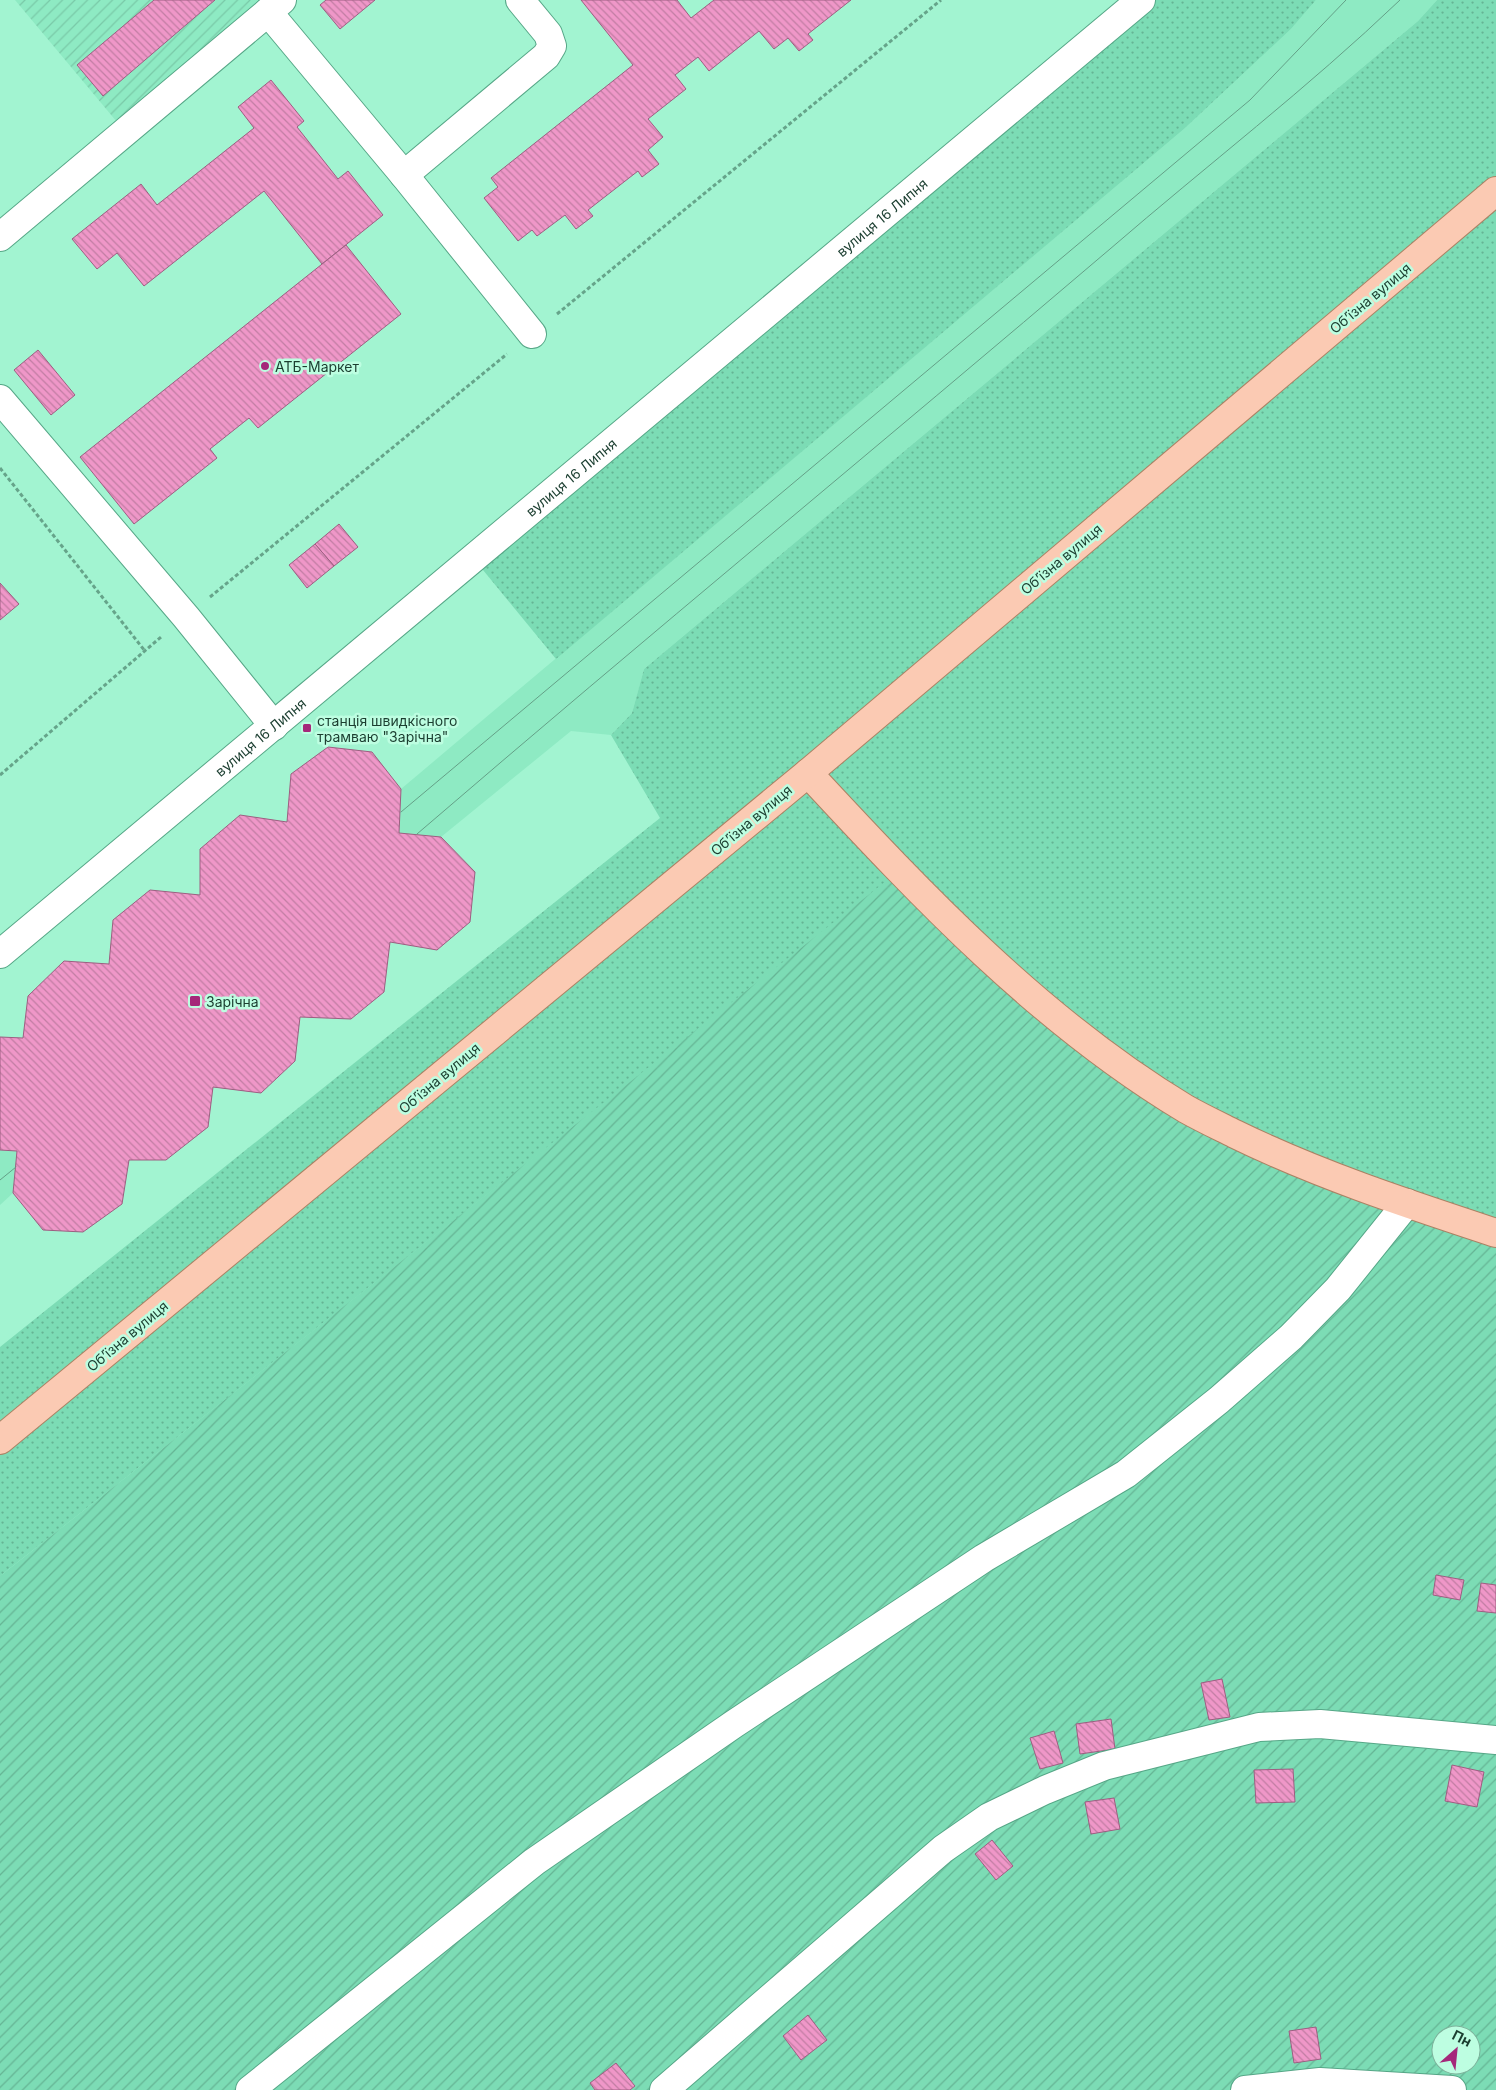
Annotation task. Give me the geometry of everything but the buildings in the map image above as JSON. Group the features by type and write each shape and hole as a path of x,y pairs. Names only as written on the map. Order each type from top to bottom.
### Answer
{"main road":[{"name":"Обʼїзна вулиця","path":"0,1440 808,773 1496,191"},
{"path":"808,773 899,872 993,961 1044,1007 1113,1061 1187,1110 1274,1153 1407,1203 1496,1233"}],"street":[{"path":"404,175 546,56 552,46 548,34 520,0"},
{"name":"вулиця 16 Липня","path":"0,954 1141,0"},
{"path":"0,237 275,6 404,175 532,334"},
{"path":"0,399 186,617 274,726"},
{"path":"250,2090 534,1862 734,1724 984,1558 1126,1474 1219,1400 1291,1337 1338,1290 1407,1203"},
{"path":"664,2090 943,1849 989,1817 1045,1790 1104,1766 1259,1728 1320,1724 1496,1740"},
{"path":"1245,2090 1320,2082 1452,2090"}],"path":[{"path":"0,775 186,617 941,0"},
{"path":"0,468 145,651"}],"shaded area":[{"path":"15,0 266,0 117,122"},
{"path":"1141,0 1316,0 1291,29 1184,129 556,659 474,559"},
{"path":"1316,0 1437,0 1418,21 644,669 632,713 611,735 571,731 441,837 399,833 401,789 1184,129 1291,29"},
{"path":"1437,0 1496,0 1496,1233 1187,1110 899,872 0,1576 0,1347 660,818 611,735 632,713 644,669 1418,21"},
{"path":"899,871 1187,1110 1496,1233 1496,2090 0,2090 0,1576"},
{"path":"0,1150 17,1151 13,1193 0,1205"}],"tram line":[{"path":"401,812 1250,100 1346,0"},
{"path":"417,834 1293,96 1400,0"},
{"path":"0,1180 16,1167"}],"place":[{"name":"АТБ-Маркет","path":"265,366"},
{"name":"станція швидкісного трамваю \"Зарічна\"","path":"307,728"},
{"name":"Зарічна","path":"195,1001"}]}
